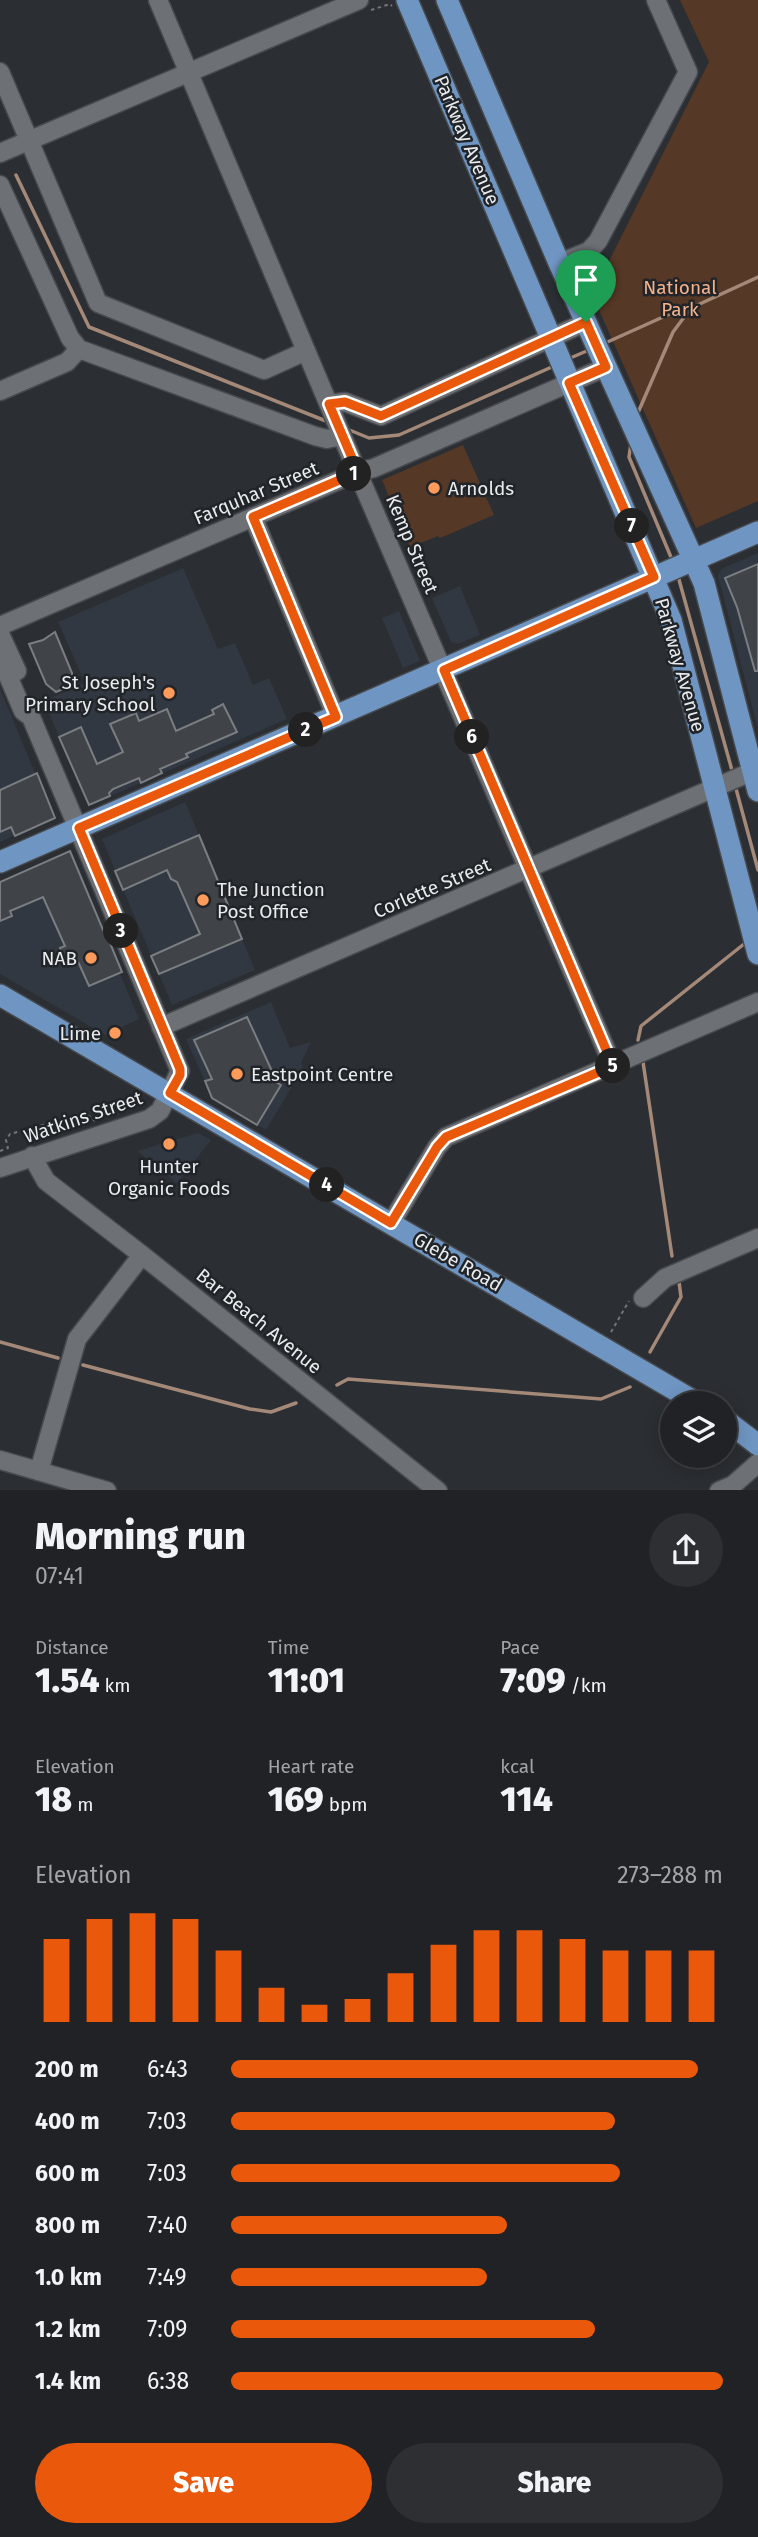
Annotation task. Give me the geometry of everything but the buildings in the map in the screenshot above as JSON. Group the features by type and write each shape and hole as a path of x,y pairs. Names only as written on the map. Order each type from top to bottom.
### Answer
{"main road":[{"name":"Parkway Avenue","path":"447,0 559,263 643,449 674,569 671,620 758,954"},
{"name":"Parkway Avenue","path":"402,5 560,361 674,569 704,583 756,777"},
{"path":"0,862 758,532"},
{"name":"Glebe Road","path":"0,995 677,1391"},
{"path":"737,1424 758,1432"},
{"path":"737,1429 758,1445"}],"street":[{"name":"Kemp Street","path":"158,0 613,1066"},
{"path":"559,263 589,251 598,241 688,72 656,0"},
{"path":"0,153 189,73 370,6"},
{"path":"0,72 98,303 264,370 306,351"},
{"path":"0,185 70,338 79,349 327,439 345,402 381,416 560,361 596,345"},
{"name":"Farquhar Street","path":"0,626 358,472 374,468 560,361 596,345"},
{"path":"0,391 67,362 79,349"},
{"path":"253,517 336,717"},
{"path":"0,634 32,707 31,717 180,1071 170,1093"},
{"path":"0,657 23,711 31,717"},
{"name":"Corlette Street","path":"161,1027 713,789 756,777"},
{"path":"391,1223 437,1147 446,1137 758,1002"},
{"name":"Watkins Street","path":"0,1168 149,1119 160,1111 170,1093"},
{"name":"Bar Beach Avenue","path":"40,1154 46,1181 438,1490"},
{"path":"643,1298 665,1278 758,1238"},
{"path":"39,1471 77,1339 142,1255"},
{"path":"0,1460 107,1490"},
{"path":"726,1488 758,1463"},
{"path":"726,1488 758,1481"}],"path":[{"path":"370,6 402,5"},
{"path":"0,1151 8,1148 6,1140 10,1134 85,1113"},
{"path":"602,1347 633,1294 643,1298"}],"shaded area":[{"path":"758,553 758,729 718,576 721,569"},
{"name":"St Joseph's Primary School","path":"183,568 218,649 235,643 253,685 269,678 287,719 88,806 44,701 85,683 58,622"},
{"path":"460,586 480,635 458,644 451,642 432,598"},
{"path":"399,611 420,661 403,668 382,618"},
{"path":"0,689 54,818 0,842"},
{"path":"185,802 255,970 172,1005 102,839"},
{"path":"63,854 71,857 139,1019 105,1035 0,974 0,882"},
{"path":"271,1002 290,1048 311,1042 301,1063 303,1068 266,1130 212,1098 186,1039"},
{"path":"198,1133 211,1140 177,1183 137,1151"}],"green space":[{"name":"National Park","path":"680,0 758,0 758,501 696,528 599,310 604,271 709,62"},
{"path":"463,445 494,515 440,538 438,536 410,547 382,480"}],"waterway":[{"path":"16,175 89,327 331,423"},
{"path":"637,415 673,332 691,308 758,277"},
{"path":"603,344 683,308 691,308"},
{"path":"568,359 589,350"},
{"path":"347,429 369,438 399,435 554,366"},
{"path":"631,443 629,457 673,562"},
{"path":"678,576 733,774"},
{"path":"735,785 758,870"},
{"path":"638,1040 641,1026 744,944"},
{"path":"643,1062 672,1256"},
{"path":"650,1352 681,1297 679,1282"},
{"path":"0,1342 58,1358"},
{"path":"83,1365 250,1409 271,1412 296,1403"},
{"path":"337,1385 348,1379 601,1399 630,1387"}],"place":[{"name":"Arnolds","path":"434,488"},
{"name":"St Joseph's Primary School","path":"169,693"},
{"name":"The Junction Post Office","path":"203,900"},
{"name":"NAB","path":"91,958"},
{"name":"Lime","path":"115,1033"},
{"name":"Eastpoint Centre","path":"237,1074"},
{"name":"Hunter Organic Foods","path":"169,1144"}],"route":[{"path":"586,322 606,367 569,383 654,577 444,670 613,1066 446,1137 437,1147 391,1223 170,1093 180,1075 180,1069 79,828 336,717 253,517 358,472 329,404 345,402 381,416 586,322"}]}
